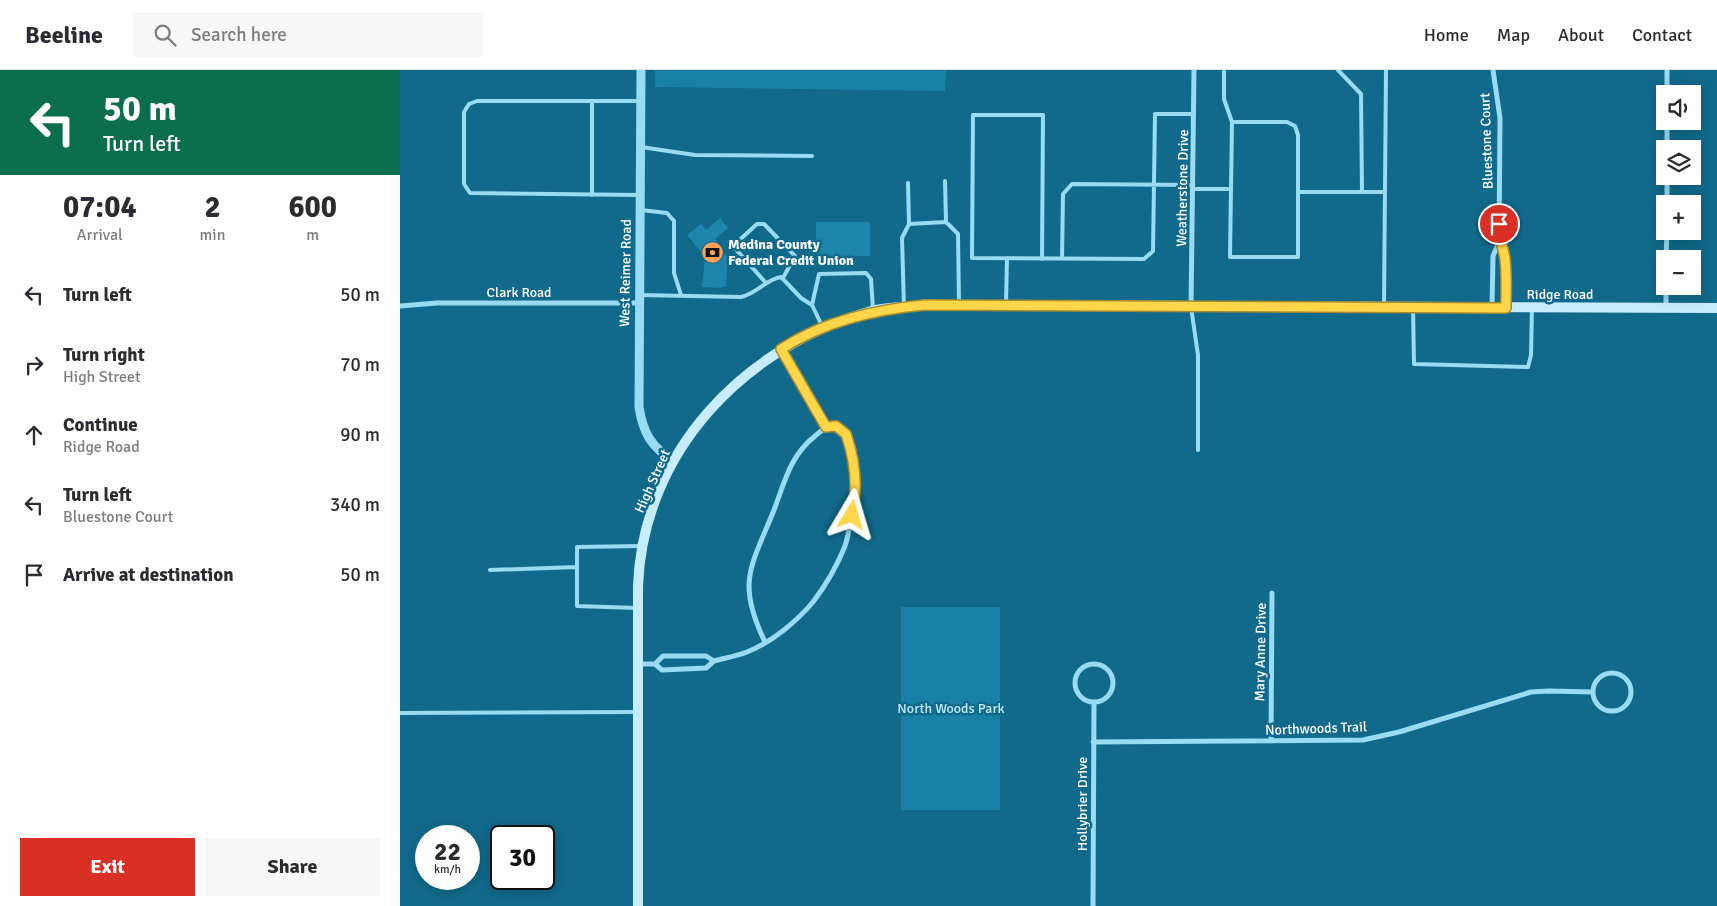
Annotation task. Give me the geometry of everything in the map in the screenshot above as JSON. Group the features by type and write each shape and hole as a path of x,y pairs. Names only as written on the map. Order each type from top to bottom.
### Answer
{"main road":[{"name":"Ridge Road","path":"924,305 1717,308"},
{"name":"High Street","path":"638,906 638,608 641,546 653,504 674,461 696,428 716,403 738,381 781,349 823,328 873,311 924,305"}],"street":[{"name":"West Reimer Road","path":"641,70 638,368 642,425 648,440 659,452 674,461"},
{"name":"Weatherstone Drive","path":"1191,307 1194,70"},
{"name":"Bluestone Court","path":"1493,70 1500,118 1499,241 1504,258 1506,308"},
{"path":"1667,85 1668,70"},
{"name":"Bluestone Court","path":"1492,308 1493,256 1499,241"},
{"path":"1666,295 1666,308"},
{"name":"Clark Road","path":"400,306 437,303 639,299"},
{"path":"781,349 826,427"},
{"path":"638,664 655,664 662,670 706,668 714,661 748,652 765,642 797,618 814,601 835,569 845,544 855,501 852,450 846,434 836,426 826,427 802,446 789,466 750,572 748,597 755,621 765,642"},
{"name":"Mary Anne Drive","path":"1271,741 1272,592"},
{"path":"655,664 663,656 706,656 714,661"},
{"path":"1094,664 1107,669 1111,674 1112,687 1106,698 1094,702 1082,698 1078,694 1075,683 1079,672 1094,664"},
{"path":"1609,673 1616,673 1627,679 1632,692 1628,704 1618,711 1612,711 1601,708 1594,698 1593,692 1597,680 1609,673"},
{"name":"Northwoods Trail","path":"1093,742 1363,740 1399,732 1531,692 1549,690 1593,692"},
{"name":"Hollybrier Drive","path":"1093,906 1094,702"}],"lane":[{"path":"1224,70 1224,99 1232,122 1230,256 1298,256 1298,135 1295,126 1287,122 1232,122"},
{"path":"1338,70 1361,94 1362,192"},
{"path":"1384,307 1386,70"},
{"path":"640,195 476,195 467,190 464,184 464,112 469,104 477,101 641,101"},
{"path":"592,101 592,195"},
{"path":"1042,258 1043,115 973,115 972,258 1144,259 1153,251 1155,114 1194,114"},
{"path":"641,148 695,155 812,156"},
{"path":"945,180 946,222 958,234 959,306"},
{"path":"904,307 902,238 909,224 908,183"},
{"path":"1062,258 1063,194 1072,184 1154,185 1231,189"},
{"path":"1298,192 1385,192"},
{"path":"640,210 660,212 673,218 675,226 674,273 681,296"},
{"path":"909,224 946,222"},
{"path":"766,283 733,246 757,224 764,224 795,256 783,278"},
{"path":"1006,306 1007,258"},
{"path":"812,305 819,274 866,273 871,279 873,311"},
{"path":"639,299 681,296 742,297 751,294 776,278 783,278 801,298 812,305 823,328"},
{"path":"1191,307 1198,355 1198,450"},
{"path":"1413,307 1414,364 1528,366 1531,355 1532,308"},
{"path":"638,608 577,606 577,547 641,546"},
{"path":"490,570 577,567"},
{"path":"400,713 638,712"}],"green space":[{"path":"655,70 946,70 945,91 655,87"},
{"name":"North Woods Park","path":"901,607 1000,607 1000,810 901,810"}],"building":[{"name":"Medina County Federal Credit Union","path":"720,218 728,228 715,239 723,249 723,255 728,256 726,286 720,288 702,287 705,257 687,235 701,224 706,230"},
{"path":"816,222 870,222 870,256 816,256"}],"place":[{"name":"Medina County Federal Credit Union","path":"712,252"}],"route":[{"path":"852,515 855,501 854,470 852,450 846,434 836,426 826,427 781,349 817,330 873,311 924,305 1506,308 1506,272 1499,241 1499,224"}]}
